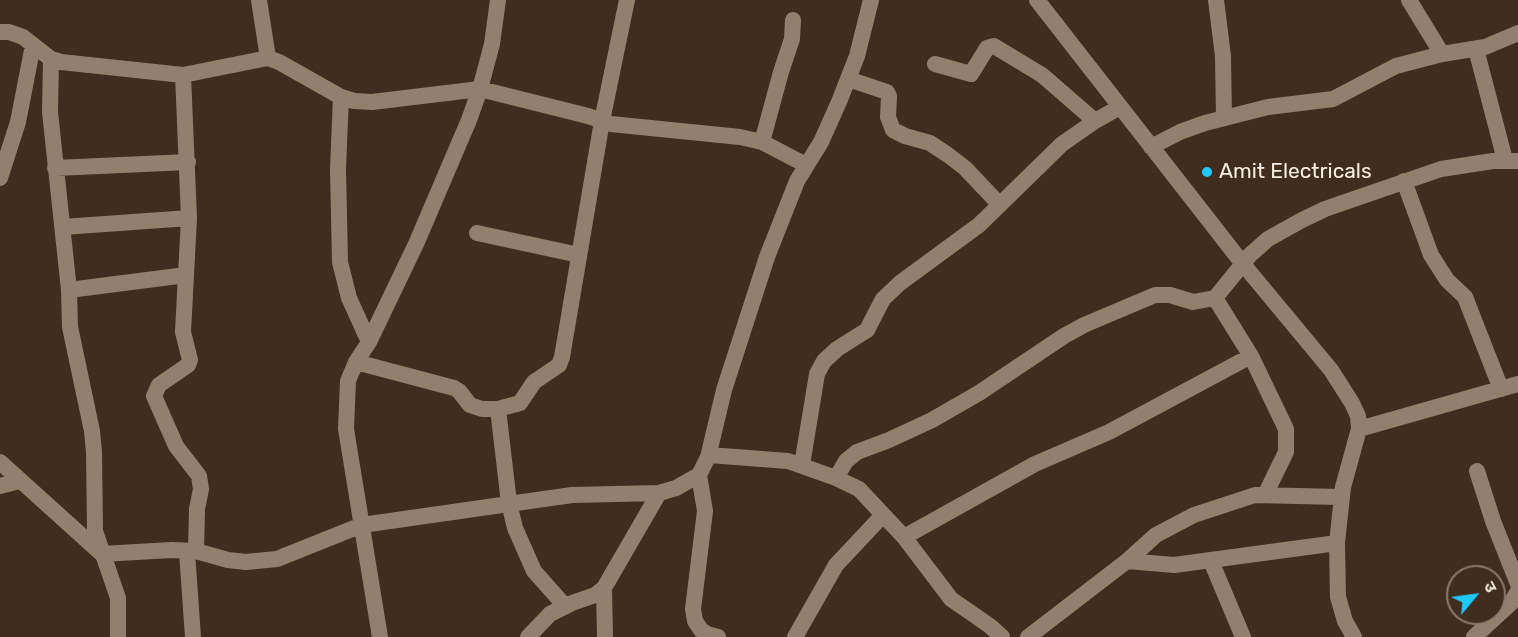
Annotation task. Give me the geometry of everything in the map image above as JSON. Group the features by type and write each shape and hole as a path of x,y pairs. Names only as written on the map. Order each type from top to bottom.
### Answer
{"street":[{"path":"259,0 268,58"},
{"path":"380,637 346,429 348,381 356,362 369,342 443,184 480,89 494,34 498,0"},
{"path":"356,362 454,388 474,407 498,409 520,403 526,398 534,382 559,365 602,121 627,0"},
{"path":"0,462 102,554 192,551 228,560 260,562 290,555 362,525 572,495 659,493 676,489 699,475 709,456 724,390 741,332 787,202 821,142 849,79 864,34 871,0"},
{"path":"1037,0 1243,264 1342,384 1358,416 1359,429 1341,497 1337,543 1338,597 1345,621 1354,637"},
{"path":"1216,0 1223,56 1224,118"},
{"path":"1409,0 1442,54"},
{"path":"762,142 778,80 792,39 793,20"},
{"path":"0,32 15,34 51,59 183,75 268,58 341,97 354,101 372,102 480,89 622,126 732,135 762,142 806,165"},
{"path":"1151,147 1192,126 1268,107 1333,99 1396,66 1442,54 1492,45 1518,33"},
{"path":"0,178 18,122 33,45"},
{"path":"935,64 971,74 987,48 994,46 1042,75 1095,121"},
{"path":"836,478 846,460 857,452 932,420 979,393 1074,330 1155,295 1170,295 1193,302 1215,298 1250,255 1268,239 1302,220 1404,181 1458,165 1511,160 1476,49"},
{"path":"51,59 50,112 69,290 70,327 92,431 94,522 102,554 118,598 118,637"},
{"path":"183,75 189,218 183,332 190,363 159,385 154,396 176,446 199,476 201,489 192,551 193,637"},
{"path":"849,79 887,92 889,96 888,117 893,130 930,143 948,155 965,168 1000,205"},
{"path":"341,97 338,170 340,262 349,298 369,342"},
{"path":"802,465 817,374 824,361 837,349 867,330 883,299 890,291 980,225 1052,153 1095,121 1120,107"},
{"path":"55,168 188,162"},
{"path":"1404,181 1431,255 1447,280 1465,297 1501,389"},
{"path":"63,227 189,218"},
{"path":"477,233 579,255"},
{"path":"69,290 186,275"},
{"path":"1215,298 1251,356 1287,434 1284,458 1265,495"},
{"path":"904,537 1035,464 1109,432 1251,356"},
{"path":"1359,429 1518,384"},
{"path":"498,409 509,503 515,528 530,563 565,606"},
{"path":"709,456 767,459 802,465 859,489 904,537 945,593 1002,637"},
{"path":"1477,471 1492,521 1518,584"},
{"path":"699,475 705,512 693,609 695,621 700,630 718,637"},
{"path":"0,486 19,481"},
{"path":"528,637 550,614 595,595 604,588 659,493"},
{"path":"1028,637 1127,561 1156,535 1173,525 1247,496 1341,497"},
{"path":"795,637 836,565 883,515"},
{"path":"1127,561 1168,565 1337,543"},
{"path":"1211,561 1243,637"},
{"path":"604,588 605,637"},
{"path":"1474,637 1511,603 1518,591"}],"place":[{"name":"Amit Electricals","path":"1207,172"}]}
